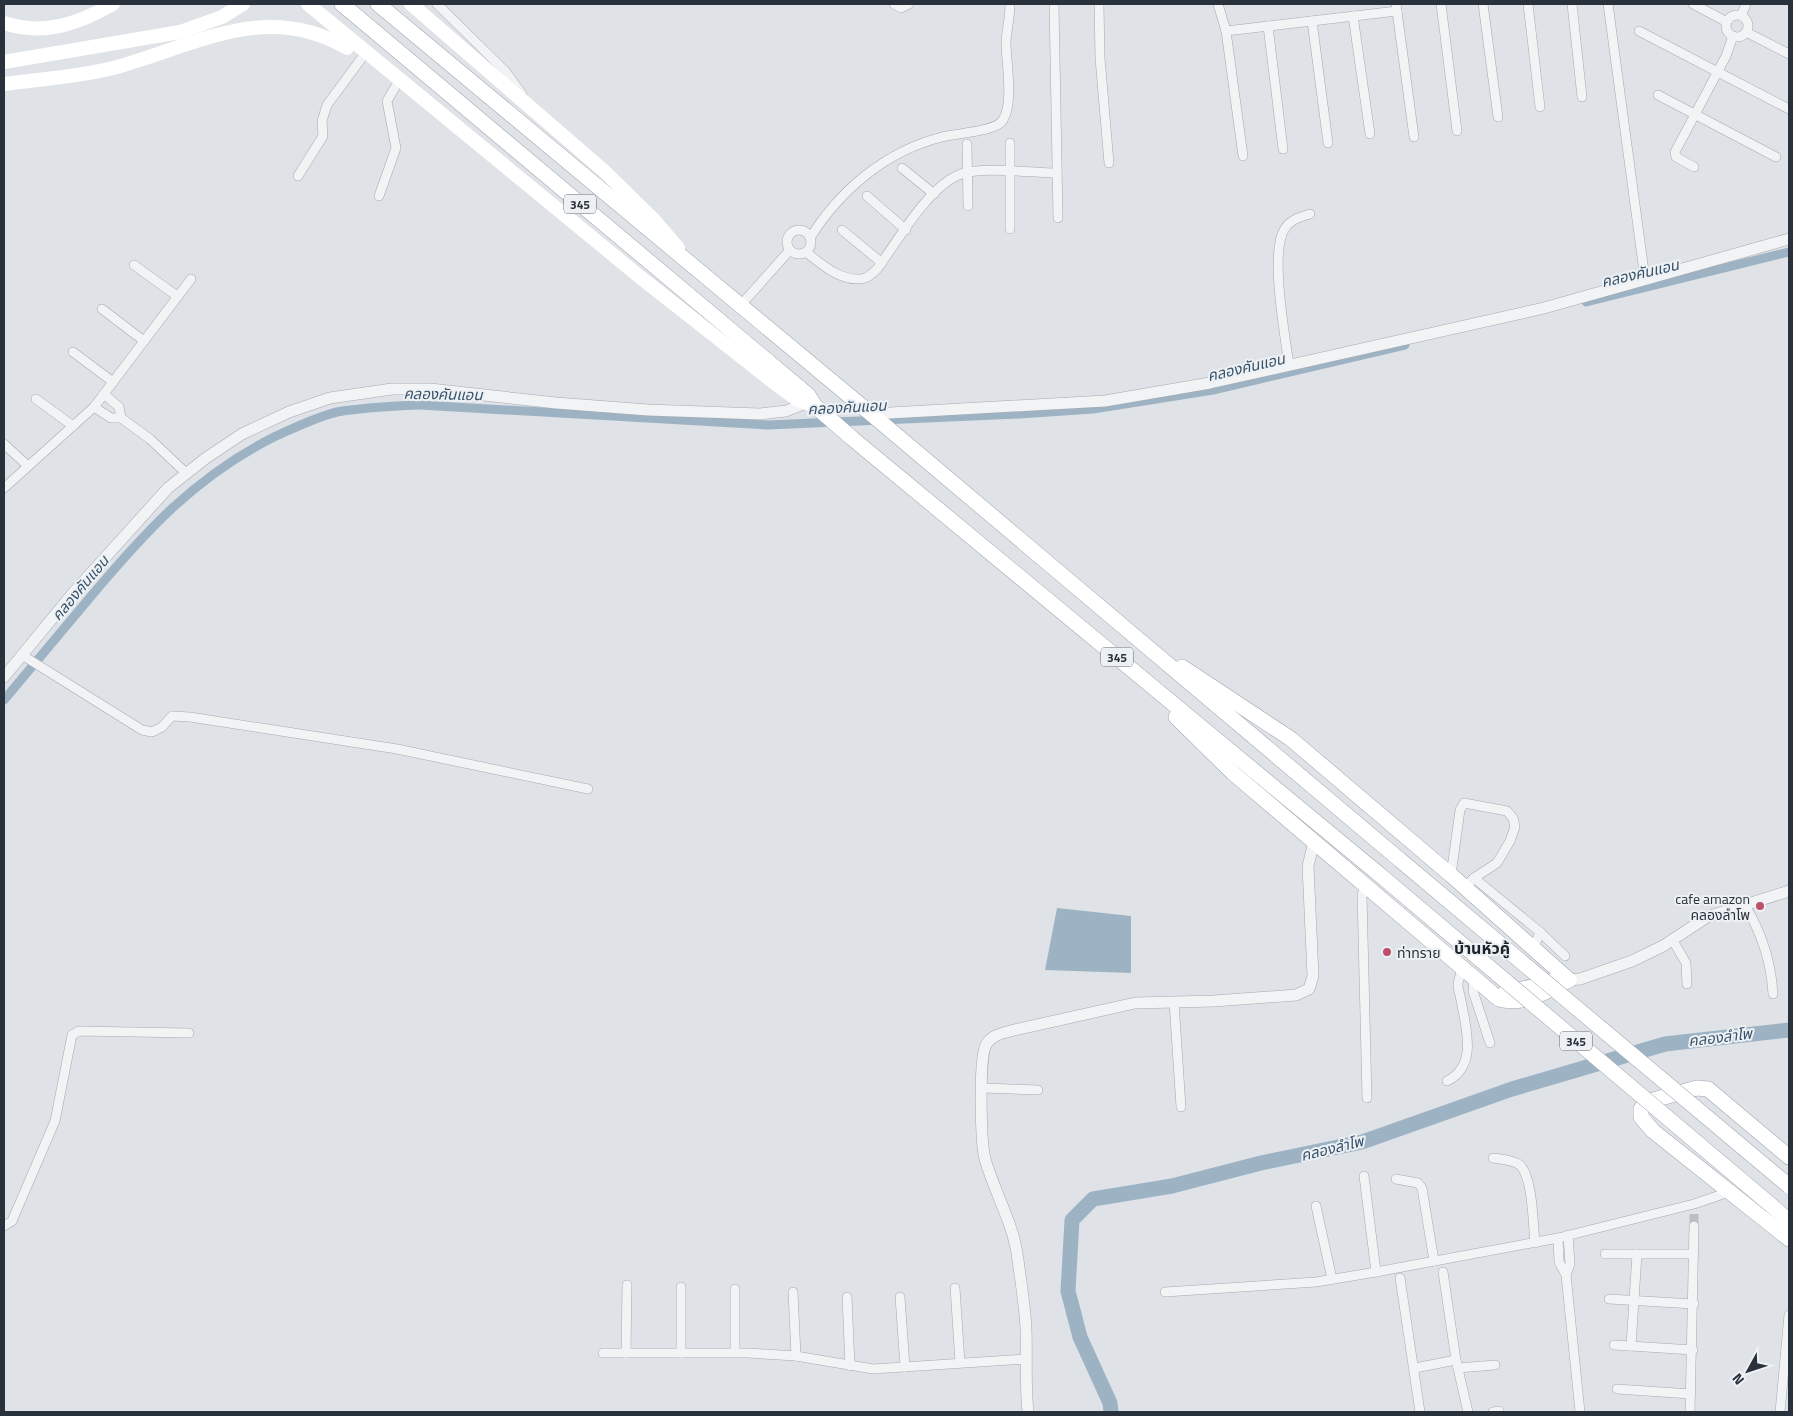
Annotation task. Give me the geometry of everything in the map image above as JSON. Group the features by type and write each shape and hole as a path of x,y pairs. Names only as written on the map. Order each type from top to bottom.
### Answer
{"main road":[{"path":"4,23 34,29 52,28 86,19 113,4"},
{"path":"4,62 180,32 222,18 243,4"},
{"path":"302,4 340,32"},
{"name":"345","path":"308,4 511,172 776,384 814,406"},
{"name":"345","path":"342,4 814,406 1380,875 1789,1220"},
{"name":"345","path":"378,4 874,416 1148,649 1789,1186"},
{"name":"345","path":"413,4 632,198 696,269"},
{"path":"4,84 114,68 229,26 282,22 309,27 330,36 397,84 511,172"},
{"path":"1108,649 1251,789 1473,978 1513,992 1546,981 1568,980"},
{"path":"1148,649 1169,658 1291,739 1451,875 1470,883 1568,980"},
{"path":"1294,770 1292,759 1294,753 1304,750"},
{"path":"1251,789 1249,784 1251,779 1260,776"},
{"path":"1789,1157 1720,1099 1706,1094 1658,1109 1653,1116 1653,1131 1789,1240"}],"street":[{"path":"437,4 505,71 534,110"},
{"path":"894,4 901,8 909,4"},
{"path":"810,238 804,232 794,232 787,240 790,250 798,254 806,252 810,246 810,238 825,213 848,190 884,160 917,145 942,137 994,127 1002,121 1009,100 1006,40 1010,4"},
{"path":"1054,4 1058,218"},
{"path":"1099,4 1100,58 1109,163"},
{"path":"1218,4 1226,31 1243,156"},
{"path":"1441,4 1457,131"},
{"path":"1483,4 1498,117"},
{"path":"1528,4 1540,107"},
{"path":"1572,4 1582,97"},
{"path":"1608,4 1645,279"},
{"path":"1693,4 1727,22"},
{"path":"1741,16 1746,4"},
{"path":"1226,31 1353,16 1396,8 1414,137"},
{"path":"1353,16 1370,134"},
{"path":"1741,16 1731,17 1727,22 1726,29 1733,36 1740,36 1746,32"},
{"path":"1741,16 1746,22 1746,32"},
{"path":"1312,21 1328,143"},
{"path":"1268,26 1283,149"},
{"path":"1639,32 1789,109"},
{"path":"1746,32 1789,54"},
{"path":"1694,167 1675,155 1718,72 1733,36"},
{"path":"298,176 323,136 322,121 327,105 361,59"},
{"path":"379,196 396,154 395,134 387,101 397,84"},
{"path":"1658,94 1776,157"},
{"path":"1010,143 1010,230"},
{"path":"966,144 968,206"},
{"path":"902,168 934,194"},
{"path":"806,252 832,271 853,278 866,278 882,262 934,194 942,186 961,174 1057,173"},
{"path":"867,196 906,230"},
{"path":"1289,365 1280,279 1279,246 1284,229 1290,223 1310,214"},
{"path":"842,230 882,262"},
{"path":"874,416 1105,401 1210,383 1544,308 1789,239"},
{"path":"740,306 790,250"},
{"path":"134,266 177,296"},
{"path":"4,488 94,407 191,279"},
{"path":"102,309 144,341"},
{"path":"73,352 113,382"},
{"path":"4,677 116,544 168,488 186,473 242,434 289,412 330,398 392,389 430,389 556,403 735,413 779,412 814,406"},
{"path":"104,394 119,407 121,418"},
{"path":"36,399 73,426"},
{"path":"94,407 111,418 121,418 150,439 186,473"},
{"path":"4,444 28,466"},
{"path":"22,655 147,731 152,732 162,727 172,716 190,717 397,749 588,789"},
{"path":"1451,875 1460,810 1464,803 1507,811 1515,827 1510,841 1497,862 1470,883 1540,932 1565,956"},
{"path":"1028,1412 1026,1328 1018,1258 1011,1226 985,1158 982,1056 986,1043 995,1035 1135,1004 1296,995 1309,989 1314,976 1308,866 1314,842"},
{"path":"1366,888 1362,894 1367,1098"},
{"path":"1568,980 1580,979 1632,961 1672,940 1707,917 1789,891"},
{"path":"1744,904 1752,918 1767,955 1771,970 1773,994"},
{"path":"1534,948 1540,932"},
{"path":"1672,940 1686,963 1686,984"},
{"path":"1447,1081 1457,1076 1463,1069 1468,1054 1466,1023 1458,985 1473,978 1473,991 1490,1043"},
{"path":"1174,1002 1181,1107"},
{"path":"4,1226 12,1221 50,1136 57,1113 72,1035 79,1031 189,1033"},
{"path":"982,1088 1038,1090"},
{"path":"1493,1158 1513,1162 1519,1165 1524,1172 1528,1184 1535,1243"},
{"path":"1364,1176 1376,1272"},
{"path":"1396,1179 1418,1183 1422,1188 1434,1261"},
{"path":"1165,1292 1253,1287 1332,1279 1376,1272 1558,1238 1694,1204 1728,1192"},
{"path":"1694,1204 1694,1214"},
{"path":"1316,1206 1332,1279"},
{"path":"1690,1412 1694,1304 1694,1226"},
{"path":"1566,1275 1570,1264 1568,1235"},
{"path":"1558,1238 1559,1262 1566,1275 1580,1412"},
{"path":"1605,1254 1694,1254"},
{"path":"1631,1346 1637,1254"},
{"path":"1443,1272 1457,1364 1468,1412"},
{"path":"1400,1278 1420,1412"},
{"path":"626,1353 628,1285"},
{"path":"681,1287 681,1353"},
{"path":"955,1288 960,1362"},
{"path":"735,1289 735,1352"},
{"path":"793,1292 796,1356"},
{"path":"847,1297 850,1366"},
{"path":"900,1297 905,1367"},
{"path":"1609,1299 1694,1304"},
{"path":"1780,1412 1789,1315"},
{"path":"1614,1345 1693,1350"},
{"path":"603,1353 735,1352 796,1356 873,1369 1026,1359"},
{"path":"1414,1368 1457,1364 1495,1365"},
{"path":"1617,1389 1691,1394"}],"water":[{"path":"1057,908 1131,916 1131,973 1045,970"}],"waterway":[{"name":"คลองคันแอน","path":"1586,302 1789,252"},
{"name":"คลองคันแอน","path":"4,700 108,576 150,530 194,489 245,453 274,437 329,414 368,408 420,405 768,425 1019,414 1093,409 1213,390 1405,345"},
{"name":"คลองลำโพ","path":"1111,1412 1110,1403 1080,1337 1068,1291 1072,1220 1093,1199 1172,1186 1261,1163 1362,1142 1512,1089 1665,1044 1789,1030"}],"tunnel":[{"path":"1694,1214 1694,1226"}],"place":[{"name":"cafe amazon คลองลำโพ","path":"1760,906"},
{"name":"ท่าทราย","path":"1387,952"}],"district":[{"name":"บ้านหัวคู้","path":"1482,948"}]}
